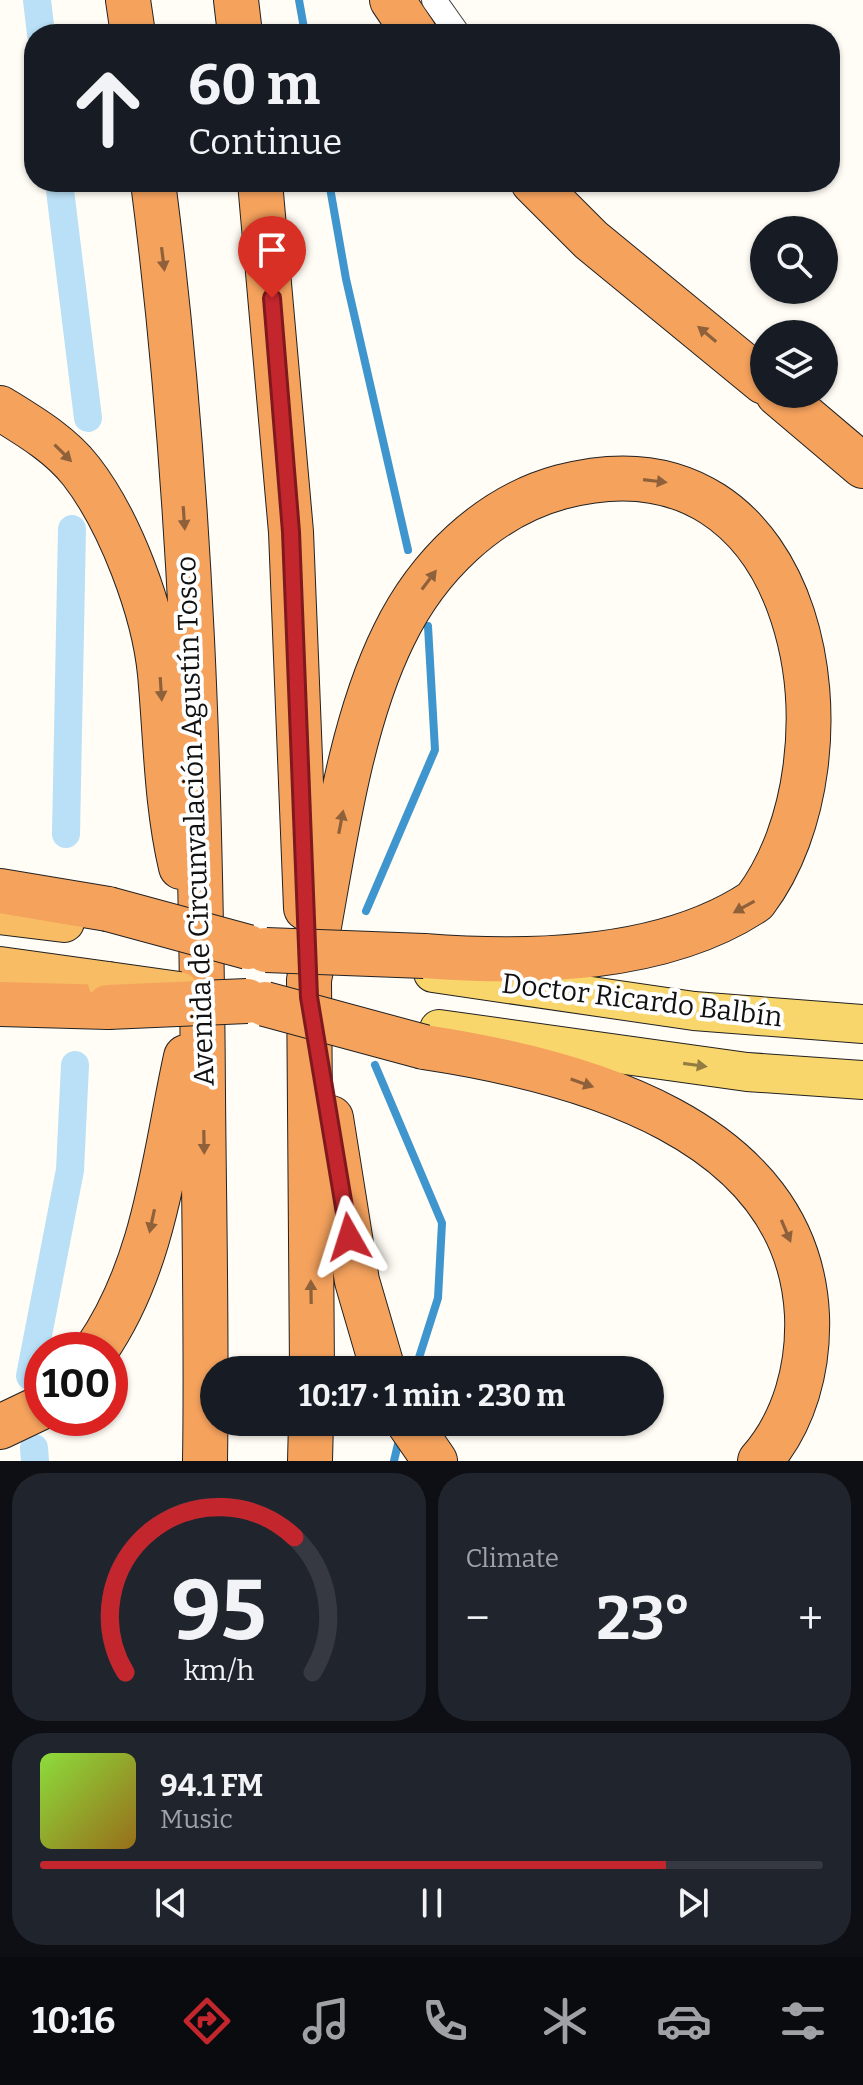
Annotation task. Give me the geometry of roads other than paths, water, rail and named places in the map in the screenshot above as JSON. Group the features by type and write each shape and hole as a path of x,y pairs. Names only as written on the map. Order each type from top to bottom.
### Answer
{"highway":[{"path":"128,0 132,24"},
{"path":"236,0 239,24"},
{"path":"392,0 408,24"},
{"name":"Avenida de Circunvalación Agustín Tosco","path":"154,192 169,318 194,661 203,971 205,1461"},
{"path":"261,192 291,532 309,989 312,1356"},
{"path":"543,192 591,240 750,370"},
{"path":"0,408 55,445 81,471 100,500 134,575 160,670 169,816 203,971 149,1237 137,1274 106,1332"},
{"path":"795,408 863,466"},
{"path":"379,1356 357,1281 309,989 362,715 378,672 415,598 468,537 504,510 547,491 587,480 630,478 672,483 746,513 778,537 807,570 833,616"},
{"path":"0,891 108,918 257,949 423,964 589,955 680,935 723,919 755,901 783,879 824,828 839,797"},
{"path":"0,914 108,918"},
{"path":"0,967 108,994"},
{"path":"0,1004 108,994 256,1003 424,1037 559,1075 648,1108 690,1130 755,1182 780,1217 796,1255 806,1295 808,1332 796,1399 781,1431 760,1461"},
{"path":"0,1427 24,1416"},
{"path":"310,1461 311,1436"},
{"path":"418,1436 435,1461"}],"main road":[{"name":"Doctor Ricardo Balbín","path":"423,964 694,1011 863,1024"},
{"name":"Doctor Ricardo Balbín","path":"424,1037 747,1072 863,1080"}],"street":[{"path":"434,0 451,24"},
{"path":"573,192 650,286"}],"waterway":[{"path":"37,0 40,24"},
{"path":"299,0 303,24"},
{"path":"60,192 88,418"},
{"path":"331,192 346,279 408,550"},
{"path":"66,834 72,529"},
{"path":"366,911 435,750 428,626"},
{"path":"39,1332 70,1170 75,1065"},
{"path":"375,1065 442,1223 438,1298 420,1356"},
{"path":"394,1461 398,1444"},
{"path":"34,1448 35,1461"}]}
